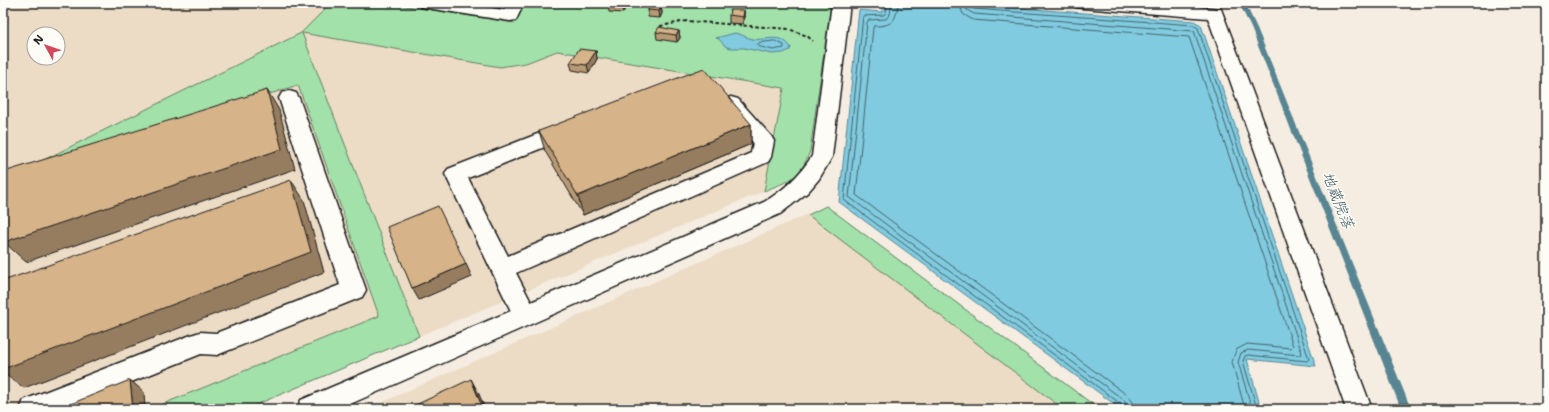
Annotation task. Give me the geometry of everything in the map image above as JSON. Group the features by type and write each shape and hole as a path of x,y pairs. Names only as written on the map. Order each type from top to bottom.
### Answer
{"street":[{"path":"427,3 510,16 515,3"},
{"path":"310,409 772,208 792,196 810,177 822,156 841,3"},
{"path":"1082,3 1215,13 1359,409"},
{"path":"503,268 761,157 764,140 718,90"},
{"path":"33,409 200,343 217,344 354,290 289,98"},
{"path":"525,315 456,174 587,122"}],"path":[{"path":"660,26 688,21 789,29 802,33 811,39 816,50 815,60 833,62"}],"shaded area":[{"path":"3,3 331,3 302,33 500,67 520,65 556,51 784,88 764,191 246,409 3,409"},
{"path":"826,206 1099,409 367,409"}],"green space":[{"path":"331,3 387,3 515,23 522,3 831,3 810,151 802,168 793,178 764,191 784,88 557,51 526,63 500,67 302,33 419,336 246,409 164,409 163,404 379,316 298,85 254,99 20,182 3,196 3,180 301,33"},
{"path":"826,206 1099,409 1063,409 808,215"}],"water":[{"path":"883,3 948,3 1194,21 1201,25 1316,366 1247,359 1261,409 1121,409 839,202 859,10 882,12"},
{"path":"735,33 753,39 774,38 783,40 791,48 783,53 772,54 744,48 730,48 725,46 719,39 716,38"}],"building":[{"path":"609,3 623,3 621,6 608,5"},
{"path":"649,6 661,6 659,11 648,10"},
{"path":"730,10 744,10 743,17 729,15"},
{"path":"659,27 679,31 676,35 656,32"},
{"path":"579,49 596,51 587,65 570,63"},
{"path":"704,68 751,124 578,196 539,131"},
{"path":"267,90 282,149 4,242 7,171"},
{"path":"291,180 311,252 3,369 3,281"},
{"path":"438,206 466,264 412,288 387,227"},
{"path":"471,379 483,409 407,409"},
{"path":"130,380 133,409 58,409"}],"waterway":[{"name":"地蔵院落","path":"1242,3 1254,28 1406,409"}]}
